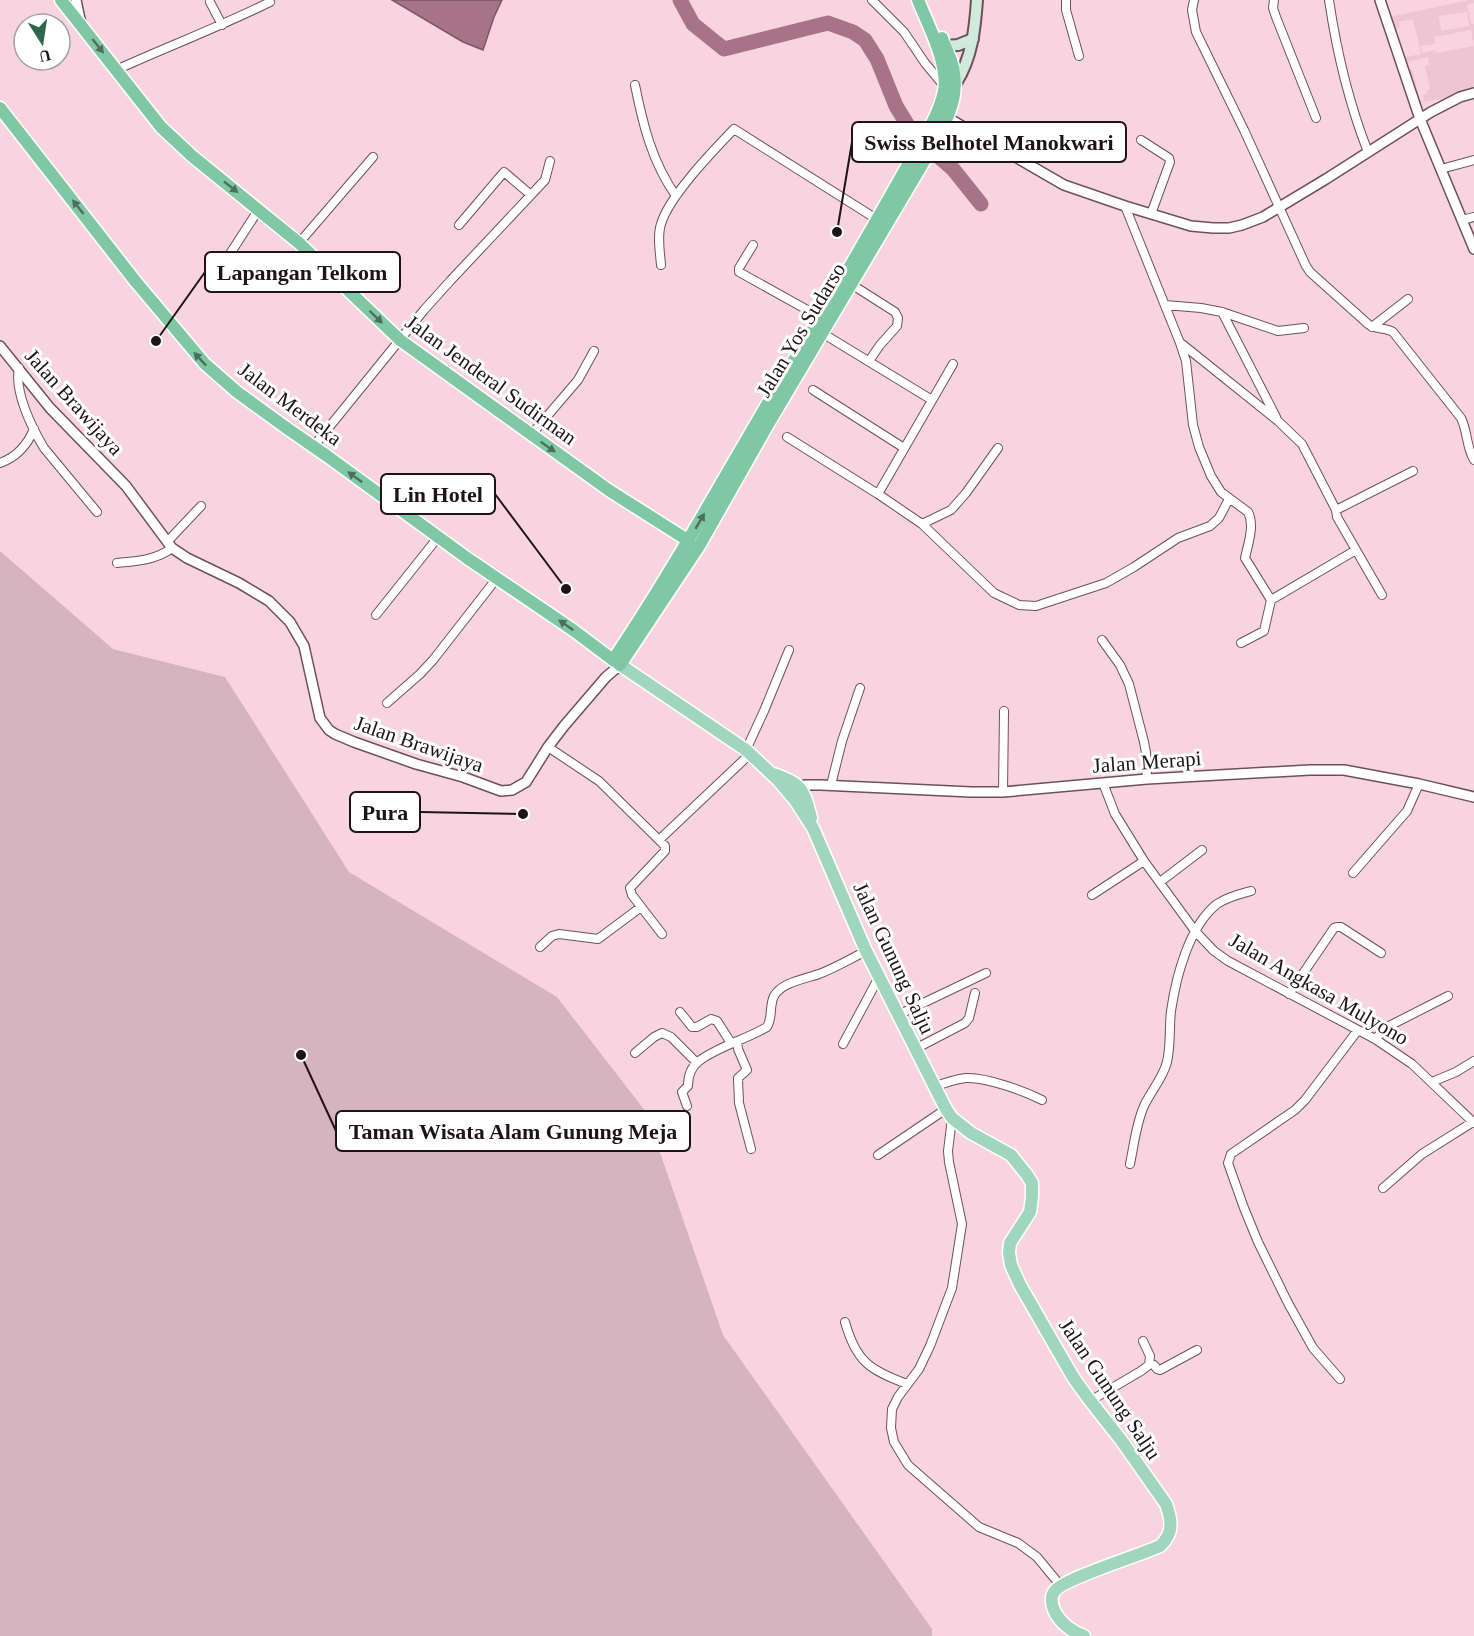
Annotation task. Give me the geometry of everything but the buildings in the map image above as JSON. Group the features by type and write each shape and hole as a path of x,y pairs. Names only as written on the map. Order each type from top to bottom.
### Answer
{"highway":[{"name":"Jalan Yos Sudarso","path":"918,0 933,37 945,81 950,85"},
{"name":"Jalan Yos Sudarso","path":"617,662 699,546 820,317 878,220 935,132 948,118 953,101 950,85 951,60 927,0"},
{"name":"Jalan Jenderal Sudirman","path":"68,1 81,25 161,127 192,156 299,243 400,340 610,491 689,541"},
{"name":"Jalan Yos Sudarso","path":"935,132 942,102 950,85"},
{"name":"Jalan Merdeka","path":"0,108 136,282 205,364 237,392 467,558 617,662"},
{"name":"Jalan Yos Sudarso","path":"617,662 780,393 822,333 920,156"}],"main road":[{"path":"950,85 965,66 973,39 977,0"},
{"path":"945,46 958,45 973,39"},
{"path":"617,662 748,752 773,774 793,781 796,792"},
{"name":"Jalan Gunung Salju","path":"796,792 866,951 949,1114 971,1133 1011,1155 1028,1175 1032,1183 1030,1212 1010,1243 1011,1265 1067,1367 1166,1504 1170,1515 1171,1530 1167,1540 1160,1546 1060,1585"},
{"path":"1060,1585 1052,1594 1053,1608 1062,1622 1084,1636"}],"street":[{"path":"872,0 904,32 925,63 950,85"},
{"path":"1066,0 1066,10 1079,56"},
{"path":"1194,0 1192,10 1196,32 1306,266 1372,327 1393,332 1461,418 1465,427 1468,449 1474,460"},
{"path":"1274,0 1273,8 1276,17 1316,118"},
{"path":"1329,0 1347,92 1368,152"},
{"path":"1380,0 1420,119 1474,249"},
{"path":"210,2 222,25"},
{"path":"116,70 270,2"},
{"path":"635,86 654,157 676,196"},
{"path":"948,118 1064,186 1191,226 1229,228 1263,217 1446,103 1474,93"},
{"path":"661,265 660,229 664,216 676,196 735,129 878,220"},
{"path":"1141,140 1169,158 1170,162 1151,214"},
{"path":"299,243 373,157"},
{"path":"1441,170 1474,160"},
{"path":"314,447 451,280 545,180 550,161"},
{"path":"459,225 504,172 531,195"},
{"path":"1125,206 1186,362 1195,435 1216,486 1229,499 1248,512 1252,520 1245,558 1270,600 1264,631 1241,643"},
{"path":"226,260 259,209"},
{"path":"1462,220 1474,217"},
{"path":"753,245 739,268 739,272 820,317"},
{"path":"851,284 895,312 898,318 897,326 869,361"},
{"path":"1372,327 1408,299"},
{"path":"1165,305 1222,312 1278,331 1304,328"},
{"path":"1222,312 1278,421"},
{"path":"822,333 932,400"},
{"path":"1180,343 1278,421 1302,444 1336,510 1337,517 1382,595"},
{"name":"Jalan Brawijaya","path":"0,346 50,408 126,486 170,545 187,558 239,583 269,601 290,622 304,646 320,718 335,734 390,756 463,777 501,791 512,790 526,782 548,747 617,662"},
{"path":"531,435 578,380 594,351"},
{"path":"878,494 953,364"},
{"path":"19,368 20,392 44,448 98,512"},
{"path":"813,390 904,448"},
{"path":"0,463 19,453 29,442 34,429"},
{"path":"787,437 922,524 994,593 1030,607 1098,586 1119,576 1178,538 1210,525 1219,518 1229,499"},
{"path":"922,524 951,510 998,448"},
{"path":"1336,510 1413,471"},
{"path":"117,563 162,555 201,506"},
{"path":"376,615 439,536"},
{"path":"1270,600 1356,550"},
{"path":"387,703 433,660 497,578"},
{"path":"1102,640 1120,665 1129,684 1144,742 1147,779"},
{"path":"659,840 748,752 789,650"},
{"path":"826,785 860,688"},
{"path":"1003,792 1005,711"},
{"path":"548,747 599,781 665,846 665,851 630,888 632,896 662,934"},
{"name":"Jalan Merapi","path":"796,792 826,785 1003,792 1147,779 1310,770 1344,771 1419,784 1474,797"},
{"name":"Jalan Angkasa Mulyono","path":"1103,783 1115,814 1144,861 1195,931 1214,951 1228,961 1375,1039 1412,1064 1473,1123"},
{"path":"1353,873 1407,811 1419,784"},
{"path":"1160,882 1202,850"},
{"path":"1092,895 1144,861"},
{"path":"1130,1164 1139,1118 1168,1058 1174,996 1181,968 1195,931 1201,921 1218,904 1251,891"},
{"path":"540,947 552,936 559,934 598,939 641,907"},
{"path":"1289,994 1334,928 1341,927 1381,953"},
{"path":"687,1106 682,1092 688,1086 688,1075 696,1062 767,1027 771,1020 773,998 784,987 805,977 820,974 866,951"},
{"path":"898,1015 986,973"},
{"path":"843,1044 879,977"},
{"path":"915,1049 965,1023 969,1018 975,993"},
{"path":"1375,1039 1389,1026 1448,996"},
{"path":"680,1012 692,1027 697,1027 711,1019 717,1021 738,1049 747,1070 738,1078 739,1103 751,1149"},
{"path":"1340,1379 1313,1348 1288,1303 1258,1242 1228,1163 1231,1154 1305,1100 1358,1030"},
{"path":"635,1053 654,1036 662,1033 671,1037 696,1062"},
{"path":"1432,1082 1474,1061"},
{"path":"934,1087 966,1078 977,1079 1029,1093 1042,1100"},
{"path":"878,1155 949,1114"},
{"path":"949,1114 949,1162 962,1219 962,1230 952,1288 930,1347 919,1369 892,1409 891,1428 894,1442 908,1465 979,1527 1018,1543 1037,1557 1060,1585"},
{"path":"1383,1188 1422,1154 1473,1123"},
{"path":"844,1322 850,1342 862,1360 883,1376 907,1384"},
{"path":"1090,1401 1142,1371 1150,1363 1150,1356 1143,1341"},
{"path":"1150,1363 1160,1370 1197,1350"}],"shaded area":[{"path":"392,0 502,0 483,50 463,42"},
{"path":"1474,0 1474,3 1467,5 1469,14 1474,13 1469,15 1471,24 1474,24 1474,46 1474,93 1417,103 1401,59 1390,17","holes":["1467,12 1469,26 1441,31 1439,16","1413,19 1421,54 1401,58 1394,30 1400,28 1399,22","1471,30 1474,46 1436,53 1435,50 1422,53 1421,46 1435,44 1434,37","1428,57 1429,65 1425,66 1430,89 1427,94 1423,95 1424,101 1420,101 1408,62"]},
{"path":"0,551 113,649 225,677 349,872 557,997 646,1112 723,1335 932,1629 932,1636 0,1636"}],"waterway":[{"path":"680,0 693,24 724,49 828,23 853,32 865,40 877,59 896,106 913,134 953,169 981,204"}],"place":[{"name":"Swiss Belhotel Manokwari","path":"837,232"},
{"name":"Lapangan Telkom","path":"156,341"},
{"name":"Lin Hotel","path":"566,589"},
{"name":"Pura","path":"523,814"},
{"name":"Taman Wisata Alam Gunung Meja","path":"301,1055"}]}
